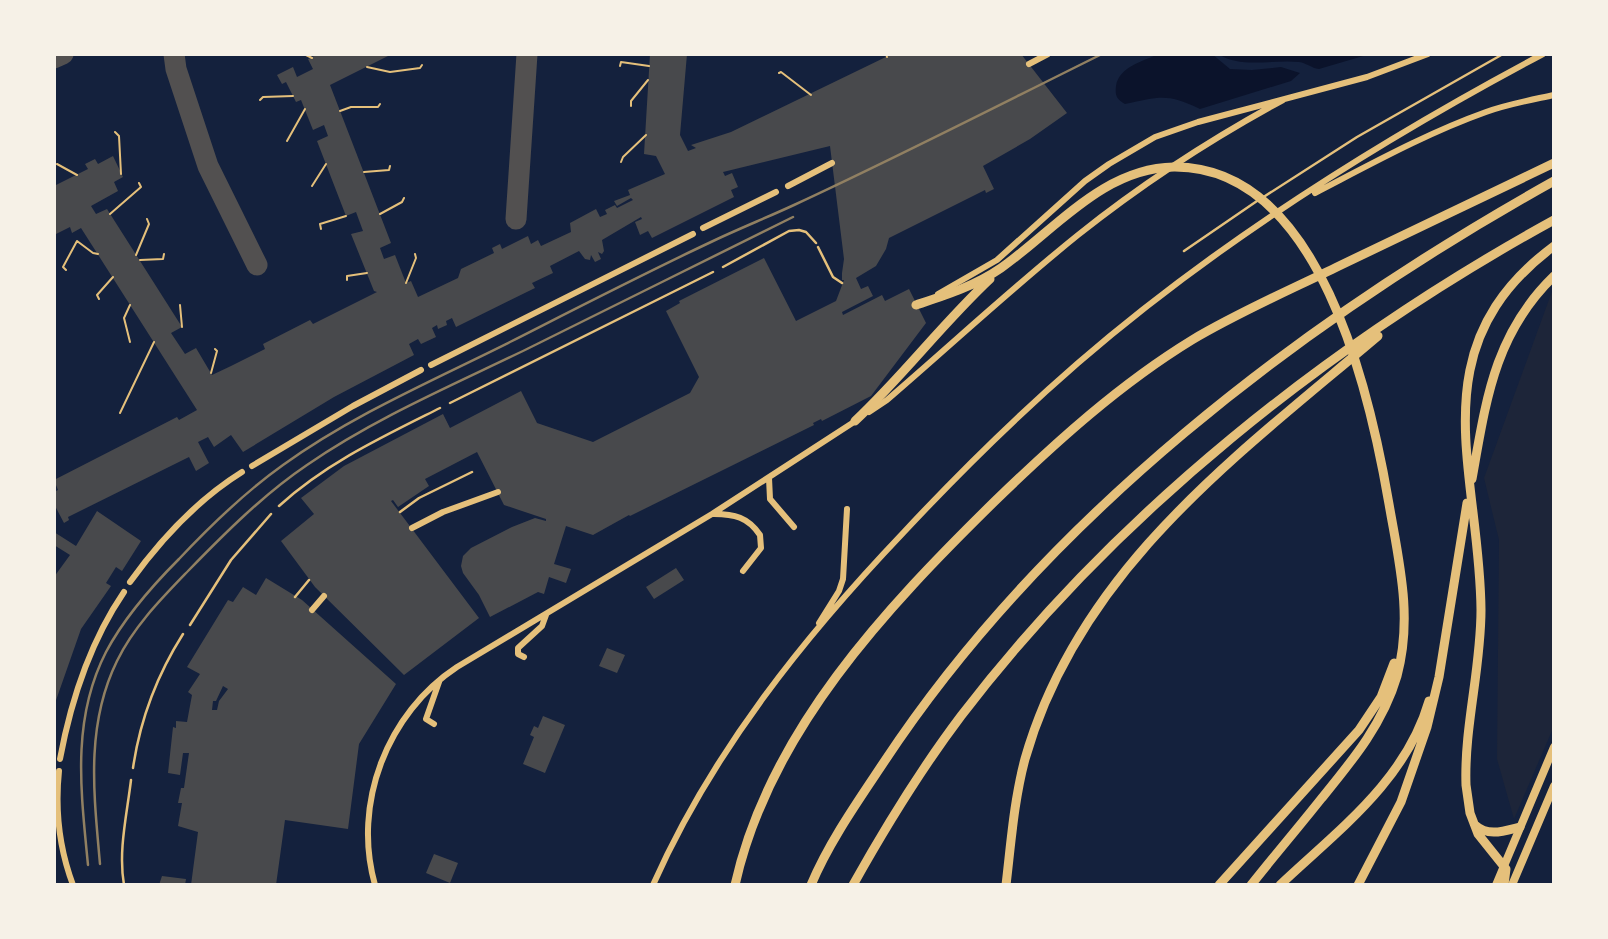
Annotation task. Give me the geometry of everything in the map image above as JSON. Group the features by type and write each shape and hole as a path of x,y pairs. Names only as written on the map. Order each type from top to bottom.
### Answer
{"highway":[{"path":"734,885 746,841 765,794 791,745 821,699 911,587 1054,446 1142,374 1215,327 1554,163"},
{"path":"855,421 900,377 954,313 1006,264 1106,187 1127,176 1144,170 1192,168 1229,180 1265,204 1289,228 1323,282 1348,337 1369,405 1402,572 1405,616 1401,656 1390,696 1368,739 1251,885"},
{"path":"811,882 874,776 924,704 1001,612 1104,506 1168,447 1331,319 1454,238 1554,181"},
{"path":"853,885 910,789 960,717 1022,641 1137,522 1244,429 1332,362 1483,261 1554,220"},
{"path":"1504,885 1504,866 1484,843 1474,823 1466,793 1481,607 1464,414 1468,380 1478,343 1496,308 1520,276 1554,246"},
{"path":"916,305 966,288 1006,264"},
{"path":"1358,885 1393,819 1418,758 1436,692 1457,563 1494,370 1521,314 1554,276"},
{"path":"1006,885 1017,797 1031,741 1063,663 1101,602 1143,550 1218,471 1418,303"},
{"path":"1219,885 1352,738 1385,688 1395,659 1400,625 1394,531"},
{"path":"1280,885 1371,799 1402,761 1427,708 1445,635"},
{"path":"1474,823 1486,832 1520,827"}],"main road":[{"path":"1496,885 1554,747"},
{"path":"1512,885 1554,786"}],"street":[{"path":"1029,64 1048,54"},
{"path":"916,305 997,260 1085,181 1148,141 1198,122 1367,77 1428,54"},
{"path":"653,885 684,821 724,753 813,634 870,567 932,501 1036,400 1158,298 1285,208 1388,142 1543,54"},
{"path":"1285,208 1453,125 1495,108 1554,95"},
{"path":"375,885 368,832 374,784 386,751 401,724 417,702 440,680 712,514 887,400 1027,277 1090,226 1202,146 1283,100"},
{"path":"788,186 832,163"},
{"path":"703,228 776,192"},
{"path":"431,365 693,233"},
{"path":"252,466 353,406 421,370"},
{"path":"130,582 159,543 180,522 242,472"},
{"path":"769,478 768,492 772,502 794,527"},
{"path":"412,528 443,512 498,492"},
{"path":"813,634 842,583 847,509"},
{"path":"712,514 738,516 754,527 760,535 761,548 743,571"},
{"path":"60,759 81,678 102,629 124,592"},
{"path":"312,610 324,596"},
{"path":"524,657 518,654 518,648 542,626 546,614"},
{"path":"434,724 426,719 440,680"},
{"path":"59,771 60,836 73,885"}],"lane":[{"path":"1184,251 1319,160 1503,54"},
{"path":"723,267 792,230 806,232 817,245 833,277 842,283"},
{"path":"450,403 713,272"},
{"path":"279,506 355,452 440,408"},
{"path":"400,512 419,498 472,472"},
{"path":"190,625 232,560 271,514"},
{"path":"295,597 309,580"},
{"path":"133,768 153,692 183,634"},
{"path":"124,885 124,837 131,780"}],"path":[{"path":"304,54 312,58"},
{"path":"620,66 621,62 649,66"},
{"path":"367,67 390,72 420,68 422,65"},
{"path":"779,73 811,95"},
{"path":"631,106 631,101 648,80"},
{"path":"260,100 263,97 293,96"},
{"path":"340,111 351,107 378,107 380,104"},
{"path":"287,141 305,109"},
{"path":"116,132 119,136 121,174"},
{"path":"621,162 622,157 646,135"},
{"path":"57,164 77,175"},
{"path":"313,186 326,164"},
{"path":"364,172 389,170 390,166"},
{"path":"110,214 141,187 139,183"},
{"path":"380,214 402,202 404,198"},
{"path":"321,229 320,224 346,216"},
{"path":"136,255 149,224 147,219"},
{"path":"66,270 63,267 77,241 98,254"},
{"path":"140,260 163,259 164,254"},
{"path":"406,283 416,258 415,254"},
{"path":"347,280 347,276 367,273"},
{"path":"99,299 97,295 113,277"},
{"path":"130,305 124,318 130,342"},
{"path":"180,305 182,327"},
{"path":"120,413 154,342"},
{"path":"211,373 217,351 215,349"}],"shaded area":[{"path":"1159,54 1212,54 1230,69 1281,67 1300,73 1291,81 1200,109 1179,100 1163,98 1125,104 1117,96 1118,79 1133,65"},
{"path":"1218,54 1370,54 1319,69 1289,61 1237,61"},
{"path":"1554,286 1554,726 1514,819 1497,759 1499,540 1484,478"}],"building":[{"path":"318,54 392,54 330,85 391,243 380,248 384,259 395,255 406,283 411,281 418,297 458,278 461,269 494,253 492,248 500,244 502,249 528,236 531,244 538,240 541,246 571,232 570,223 596,209 600,217 607,214 605,210 615,205 617,208 633,200 631,198 617,206 614,201 630,195 628,190 665,174 656,156 644,154 650,54 687,54 680,135 688,151 696,148 691,145 731,132 892,54 1021,54 1067,113 1030,139 983,166 994,189 986,193 985,190 889,238 876,266 856,278 861,289 868,286 873,296 842,312 843,315 882,295 885,301 909,289 926,323 871,396 593,535 566,526 554,564 571,569 566,583 549,577 544,594 538,592 490,617 479,595 463,573 463,556 471,548 512,527 535,518 546,519 504,505 477,452 425,479 429,486 398,507 391,501 479,618 404,675 315,587 281,541 314,514 301,498 344,466 443,414 450,428 521,391 537,423 593,442 690,393 699,377 666,311 680,303 679,301 764,258 796,321 836,301 844,280 844,259 830,146 723,172 725,176 732,173 738,187 731,190 734,197 652,238 648,231 640,235 635,222 642,219 641,217 602,240 604,251 602,254 598,252 601,259 595,262 591,255 590,260 585,259 579,251 550,266 553,273 532,283 535,288 456,327 452,318 446,321 447,325 438,329 437,325 432,328 436,337 421,344 418,339 409,344 414,355 334,397 243,452 231,435 214,447 208,437 198,442 209,463 196,471 189,457 68,517 69,520 64,523 54,504 54,492 58,490 54,480 177,417 179,420 197,410 81,228 72,233 70,227 54,235 54,186 88,169 85,164 95,159 98,164 113,156 123,177 114,182 118,191 91,206 96,214 107,209 182,327 171,333 185,354 196,348 212,375 265,349 263,344 310,320 313,324 377,292 374,291 351,234 363,231 356,212 346,216 317,141 328,136 324,125 313,130 301,100 296,102 286,82 282,84 277,75 293,67 297,77 313,69 308,59"},
{"path":"97,511 141,541 122,571 116,567 106,583 111,586 81,629 54,706 54,577 70,555 54,545 54,532 76,546"},
{"path":"676,568 684,580 654,599 646,587"},
{"path":"266,578 302,600 396,684 359,744 348,829 285,820 276,885 191,885 198,832 178,826 182,803 178,803 181,788 184,788 189,753 183,753 180,775 168,773 173,727 176,728 176,721 187,722 192,695 188,692 200,674 187,667 228,600 233,602 243,587 256,595","holes":["223,686 228,689 219,701 217,710 212,710 213,701 216,701"]},
{"path":"607,648 625,655 617,673 599,666"},
{"path":"543,716 565,725 545,773 523,764 534,737 530,735 534,726 538,728"},
{"path":"434,854 458,863 450,883 426,873"},
{"path":"162,876 186,879 185,885 159,885"}],"taxiway":[{"path":"54,58 63,54"},
{"path":"174,54 176,69 208,166 257,265"},
{"path":"516,219 527,54"}],"railway":[{"path":"88,865 81,783 83,730 87,704 106,652 130,615 158,581 216,521 255,486 309,447 394,399 660,266 872,168 1102,54"},
{"path":"100,864 94,787 96,736 100,710 117,661 140,624 159,602 245,514 307,465 387,417 793,217"}]}
